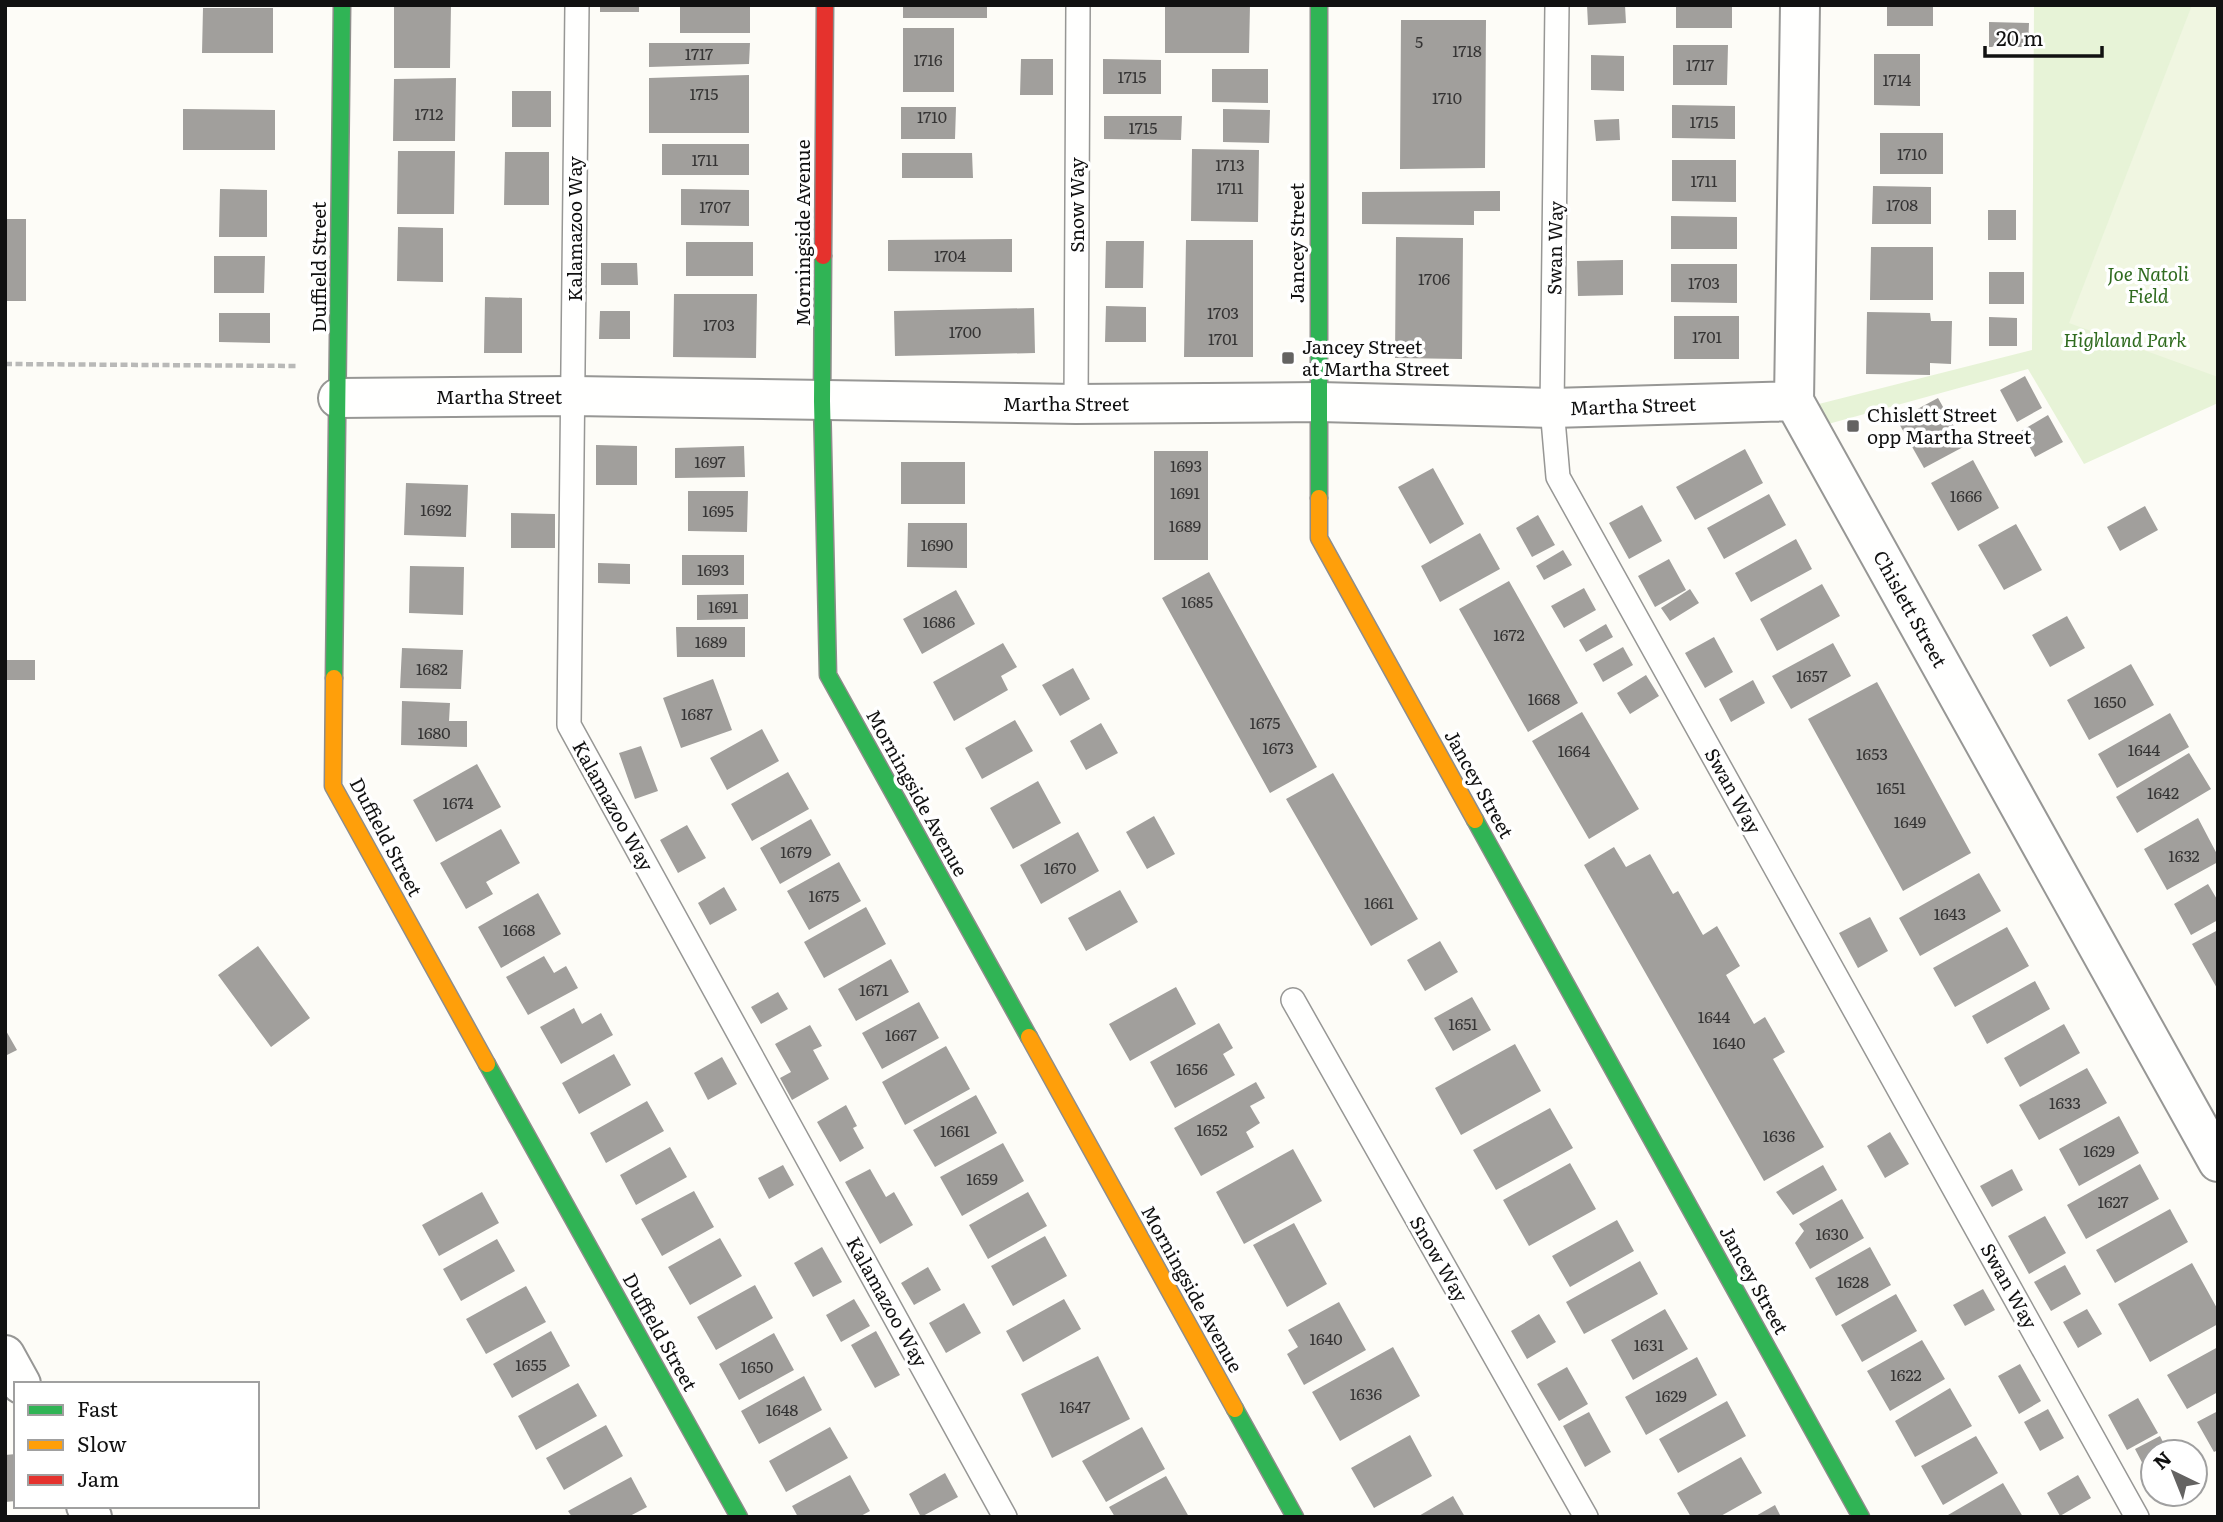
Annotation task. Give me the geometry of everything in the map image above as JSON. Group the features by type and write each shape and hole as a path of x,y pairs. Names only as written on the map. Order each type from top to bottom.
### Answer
{"street":[{"name":"Duffield Street","path":"342,5 332,786 739,1517"},
{"name":"Morningside Avenue","path":"825,5 822,401 828,675 1295,1517"},
{"name":"Jancey Street","path":"1319,5 1319,538 1861,1517"},
{"name":"Chislett Street","path":"1800,5 1794,401 2218,1163"},
{"name":"Martha Street","path":"338,398 574,396 1076,404 1319,402 1552,408 1794,401"},
{"path":"5,1355 20,1382"}],"lane":[{"name":"Kalamazoo Way","path":"577,5 569,725 1005,1517"},
{"name":"Snow Way","path":"1076,404 1078,5"},
{"name":"Swan Way","path":"1558,5 1552,408 1558,477 2137,1517"},
{"name":"Snow Way","path":"1293,1000 1586,1517"}],"path":[{"path":"5,364 304,366"}],"green space":[{"name":"Highland Park","path":"2034,5 2218,5 2218,403 2084,464 2028,369 1810,429 1799,409 2032,350"},
{"name":"Joe Natoli Field","path":"2192,5 2218,5 2218,377 2069,323"}],"building":[{"path":"394,5 451,5 450,68 394,68"},
{"path":"600,5 639,5 639,12 600,12"},
{"path":"680,5 750,5 750,33 680,33"},
{"path":"903,5 987,5 987,18 903,18"},
{"path":"1165,5 1250,5 1249,53 1165,53"},
{"path":"1587,5 1625,5 1626,23 1588,25"},
{"path":"1676,5 1732,5 1732,28 1676,28"},
{"path":"1887,5 1933,5 1933,26 1887,26"},
{"path":"203,8 273,8 273,53 202,53"},
{"path":"1401,20 1486,20 1485,168 1400,169"},
{"path":"1989,22 2029,23 2028,47 1989,47"},
{"path":"903,28 954,28 954,92 903,92"},
{"path":"649,43 750,43 749,64 649,67"},
{"path":"1673,45 1728,45 1727,85 1673,85"},
{"path":"1874,54 1920,54 1920,106 1874,105"},
{"path":"1591,55 1624,56 1624,91 1591,90"},
{"path":"1021,59 1053,59 1053,95 1020,95"},
{"path":"1103,59 1161,60 1161,94 1103,94"},
{"path":"1212,69 1268,69 1268,103 1212,102"},
{"path":"749,75 749,133 649,133 649,78"},
{"path":"456,78 455,141 393,141 394,79"},
{"path":"512,91 551,91 551,127 512,127"},
{"path":"1672,105 1735,106 1735,139 1672,138"},
{"path":"901,107 956,107 955,139 901,139"},
{"path":"183,109 275,110 275,150 183,150"},
{"path":"1223,109 1270,110 1269,143 1223,142"},
{"path":"1104,116 1182,116 1181,140 1104,139"},
{"path":"1619,119 1620,140 1596,141 1594,120"},
{"path":"1880,133 1943,133 1943,174 1880,174"},
{"path":"662,144 749,144 749,175 662,175"},
{"path":"1192,149 1259,150 1258,222 1191,221"},
{"path":"398,151 455,151 454,214 397,214"},
{"path":"505,152 549,152 549,205 504,205"},
{"path":"902,153 972,153 973,178 902,178"},
{"path":"1672,160 1736,160 1736,202 1672,201"},
{"path":"1873,186 1931,187 1931,224 1872,224"},
{"path":"220,189 267,190 267,237 219,237"},
{"path":"681,189 749,190 749,226 681,225"},
{"path":"1500,191 1500,211 1474,211 1474,225 1362,224 1362,192"},
{"path":"1988,210 2016,210 2016,240 1988,240"},
{"path":"1671,216 1737,217 1737,249 1671,249"},
{"path":"5,219 26,219 26,301 5,301"},
{"path":"398,227 443,228 443,282 397,281"},
{"path":"1396,237 1463,238 1462,359 1395,358"},
{"path":"1012,239 1012,272 888,271 888,240"},
{"path":"1186,240 1253,240 1253,357 1184,357"},
{"path":"1106,241 1144,241 1143,288 1105,288"},
{"path":"686,242 753,242 753,276 686,276"},
{"path":"1871,247 1933,247 1933,300 1870,300"},
{"path":"214,256 265,256 264,293 214,293"},
{"path":"1623,260 1623,295 1578,296 1577,261"},
{"path":"601,263 637,263 638,285 601,285"},
{"path":"1671,264 1737,264 1737,303 1671,302"},
{"path":"1989,272 2024,272 2024,304 1989,304"},
{"path":"674,294 757,294 756,358 673,357"},
{"path":"485,297 522,298 522,353 484,353"},
{"path":"1106,306 1146,307 1146,342 1105,342"},
{"path":"1034,308 1035,353 895,356 894,311"},
{"path":"600,311 630,311 630,339 599,339"},
{"path":"1867,312 1930,313 1931,321 1952,321 1951,364 1930,363 1930,375 1866,374"},
{"path":"219,313 270,313 270,343 219,342"},
{"path":"1674,316 1739,316 1739,359 1674,359"},
{"path":"1989,317 2017,318 2017,346 1989,346"},
{"path":"2025,376 2042,408 2017,422 2000,390"},
{"path":"1938,398 1965,446 1924,468 1897,420"},
{"path":"2048,415 2063,442 2035,457 2021,431"},
{"path":"596,445 637,446 637,485 596,485"},
{"path":"744,446 745,477 675,478 675,448"},
{"path":"1745,449 1763,483 1695,520 1676,487"},
{"path":"1154,451 1208,451 1208,560 1154,560"},
{"path":"1973,460 1999,508 1958,531 1931,483"},
{"path":"901,462 965,462 965,504 901,504"},
{"path":"1433,468 1464,524 1430,544 1398,487"},
{"path":"406,483 468,485 466,537 404,535"},
{"path":"688,491 748,491 747,532 688,531"},
{"path":"1769,494 1786,525 1724,559 1707,528"},
{"path":"1642,505 1662,541 1629,559 1609,523"},
{"path":"2145,506 2158,530 2120,551 2107,527"},
{"path":"511,513 555,514 555,548 511,548"},
{"path":"1538,515 1555,545 1532,557 1516,528"},
{"path":"908,523 967,523 967,568 907,567"},
{"path":"2016,524 2042,570 2004,590 1978,545"},
{"path":"1480,533 1500,569 1440,602 1421,566"},
{"path":"1796,539 1812,569 1751,602 1735,573"},
{"path":"1563,550 1572,565 1544,580 1536,566"},
{"path":"682,555 744,555 744,585 682,585"},
{"path":"1669,559 1686,590 1655,607 1638,576"},
{"path":"598,563 630,564 630,584 598,583"},
{"path":"410,566 464,567 463,615 409,613"},
{"path":"1209,572 1317,767 1270,793 1162,598"},
{"path":"1509,581 1578,703 1528,732 1459,609"},
{"path":"1822,584 1840,616 1777,651 1760,619"},
{"path":"1584,588 1596,610 1564,628 1551,606"},
{"path":"1690,589 1699,603 1670,621 1661,608"},
{"path":"956,590 975,624 922,654 903,619"},
{"path":"748,594 748,619 697,620 697,595"},
{"path":"2067,616 2085,648 2050,667 2032,635"},
{"path":"1606,624 1613,637 1586,652 1579,640"},
{"path":"676,627 745,627 745,657 677,657"},
{"path":"1714,637 1733,672 1705,688 1685,653"},
{"path":"1003,643 1017,667 1001,676 1008,690 954,721 933,682"},
{"path":"1833,643 1851,676 1791,709 1772,676"},
{"path":"1623,647 1633,665 1603,682 1593,664"},
{"path":"402,648 463,650 461,689 400,688"},
{"path":"6,660 35,660 35,680 5,680"},
{"path":"2131,664 2154,705 2089,740 2067,700"},
{"path":"1073,668 1090,699 1060,716 1042,685"},
{"path":"1646,675 1659,696 1630,714 1617,693"},
{"path":"713,679 732,730 681,748 663,698"},
{"path":"1753,680 1765,703 1731,722 1719,699"},
{"path":"1877,682 1971,853 1903,891 1808,719"},
{"path":"402,701 450,703 449,721 467,721 467,747 401,745"},
{"path":"1582,712 1639,809 1589,839 1532,741"},
{"path":"2170,713 2189,747 2117,788 2098,754"},
{"path":"1015,720 1033,751 982,779 965,748"},
{"path":"1101,723 1118,753 1086,770 1070,741"},
{"path":"762,729 779,761 727,790 710,758"},
{"path":"641,746 658,791 635,799 619,753"},
{"path":"2189,753 2211,789 2137,833 2116,797"},
{"path":"477,764 501,807 436,842 413,800"},
{"path":"788,772 809,809 752,841 731,804"},
{"path":"1333,773 1418,919 1371,946 1286,799"},
{"path":"1038,781 1061,823 1013,849 990,808"},
{"path":"1154,816 1175,854 1147,869 1126,832"},
{"path":"2198,818 2218,856 2218,862 2167,890 2144,849"},
{"path":"811,819 831,855 780,884 760,848"},
{"path":"687,825 706,858 678,873 660,840"},
{"path":"501,829 520,863 486,882 493,894 466,909 440,863"},
{"path":"1078,832 1099,871 1041,904 1020,865"},
{"path":"1614,847 1626,867 1650,854 1673,894 1678,891 1703,935 1717,926 1740,966 1726,975 1754,1024 1765,1017 1785,1052 1773,1059 1824,1147 1764,1181 1584,865"},
{"path":"839,862 861,901 809,930 787,891"},
{"path":"1979,873 2001,911 1920,956 1899,918"},
{"path":"2208,884 2218,901 2218,920 2191,935 2174,904"},
{"path":"724,887 737,910 710,925 698,903"},
{"path":"1120,890 1138,922 1086,951 1068,918"},
{"path":"538,893 561,934 501,968 478,927"},
{"path":"866,907 886,944 824,978 804,942"},
{"path":"1870,917 1888,951 1858,968 1839,933"},
{"path":"2007,927 2029,966 1955,1007 1933,968"},
{"path":"2218,930 2218,990 2192,944"},
{"path":"1440,941 1458,972 1425,991 1407,960"},
{"path":"258,946 310,1018 271,1047 218,975"},
{"path":"544,956 554,973 566,966 578,988 528,1015 506,977"},
{"path":"891,959 909,992 856,1021 838,989"},
{"path":"2035,981 2050,1009 1987,1044 1972,1016"},
{"path":"1176,987 1196,1024 1130,1061 1109,1024"},
{"path":"778,992 788,1009 761,1024 751,1007"},
{"path":"1472,997 1491,1030 1453,1051 1434,1018"},
{"path":"919,1002 939,1038 882,1069 862,1033"},
{"path":"574,1008 582,1024 601,1013 613,1035 561,1064 540,1027"},
{"path":"1219,1023 1233,1048 1223,1054 1235,1075 1175,1108 1150,1062"},
{"path":"2064,1024 2080,1053 2020,1087 2004,1058"},
{"path":"810,1025 822,1046 813,1050 829,1079 792,1100 780,1078 791,1072 775,1044"},
{"path":"5,1029 17,1050 5,1056"},
{"path":"1515,1044 1541,1091 1461,1135 1435,1088"},
{"path":"946,1046 970,1089 905,1125 882,1082"},
{"path":"614,1054 631,1085 579,1114 562,1083"},
{"path":"722,1057 737,1084 708,1100 694,1073"},
{"path":"2087,1068 2107,1103 2039,1140 2019,1105"},
{"path":"1256,1082 1265,1098 1250,1106 1260,1123 1246,1132 1254,1147 1201,1176 1174,1128"},
{"path":"976,1095 997,1133 935,1167 913,1130"},
{"path":"647,1101 664,1131 606,1163 590,1133"},
{"path":"846,1105 857,1126 853,1128 864,1148 840,1162 817,1122"},
{"path":"1550,1108 1573,1148 1496,1190 1473,1150"},
{"path":"2119,1116 2139,1153 2079,1186 2059,1149"},
{"path":"1890,1132 1909,1164 1885,1178 1867,1146"},
{"path":"1003,1143 1024,1181 962,1216 940,1177"},
{"path":"670,1147 687,1177 636,1205 620,1175"},
{"path":"1293,1149 1322,1201 1244,1244 1216,1192"},
{"path":"1570,1163 1596,1209 1529,1246 1503,1200"},
{"path":"2140,1164 2159,1199 2086,1239 2067,1205"},
{"path":"783,1165 794,1185 769,1199 758,1178"},
{"path":"1823,1165 1837,1190 1793,1215 1776,1192"},
{"path":"870,1169 886,1197 894,1192 913,1225 880,1244 845,1182"},
{"path":"2012,1169 2023,1190 1992,1207 1980,1186"},
{"path":"694,1191 714,1227 662,1256 641,1219"},
{"path":"482,1192 499,1223 439,1256 422,1225"},
{"path":"1028,1192 1047,1226 988,1259 969,1225"},
{"path":"1842,1199 1864,1238 1810,1269 1795,1243 1804,1231 1799,1224"},
{"path":"2170,1209 2188,1242 2115,1283 2096,1250"},
{"path":"2045,1216 2066,1253 2029,1274 2008,1236"},
{"path":"1617,1220 1634,1251 1570,1287 1552,1256"},
{"path":"1294,1223 1327,1284 1287,1307 1253,1245"},
{"path":"1045,1236 1067,1276 1013,1306 991,1266"},
{"path":"720,1238 742,1276 690,1305 668,1267"},
{"path":"497,1239 515,1271 461,1301 443,1269"},
{"path":"822,1247 842,1282 813,1297 794,1263"},
{"path":"1870,1247 1891,1285 1836,1316 1815,1278"},
{"path":"1640,1261 1658,1294 1584,1334 1566,1302"},
{"path":"2192,1263 2218,1310 2218,1324 2150,1362 2118,1304"},
{"path":"2065,1265 2081,1294 2051,1311 2034,1282"},
{"path":"928,1267 941,1290 914,1305 901,1283"},
{"path":"755,1285 773,1318 716,1350 697,1317"},
{"path":"526,1286 546,1322 486,1354 466,1319"},
{"path":"1983,1289 1995,1310 1965,1326 1953,1305"},
{"path":"1896,1294 1917,1331 1862,1362 1841,1325"},
{"path":"854,1299 870,1326 841,1342 826,1315"},
{"path":"1064,1299 1081,1329 1023,1362 1006,1331"},
{"path":"1339,1302 1366,1350 1304,1385 1287,1354 1298,1347 1288,1330"},
{"path":"964,1303 981,1333 946,1353 929,1323"},
{"path":"1665,1309 1688,1349 1633,1380 1611,1340"},
{"path":"2087,1309 2102,1334 2078,1348 2063,1322"},
{"path":"1539,1314 1556,1342 1527,1359 1511,1331"},
{"path":"551,1331 570,1366 512,1398 493,1364"},
{"path":"876,1331 900,1375 875,1388 851,1345"},
{"path":"774,1333 794,1370 739,1400 719,1364"},
{"path":"1922,1340 1945,1379 1890,1411 1867,1371"},
{"path":"1393,1347 1420,1396 1340,1441 1312,1392"},
{"path":"2218,1347 2218,1392 2187,1409 2167,1375"},
{"path":"1098,1356 1130,1419 1052,1458 1021,1394"},
{"path":"1697,1357 1717,1395 1646,1435 1625,1397"},
{"path":"2020,1364 2041,1401 2019,1414 1998,1376"},
{"path":"1567,1367 1588,1404 1559,1421 1537,1384"},
{"path":"804,1376 822,1410 759,1444 741,1411"},
{"path":"578,1383 597,1416 536,1450 518,1416"},
{"path":"1950,1388 1972,1426 1915,1457 1895,1421"},
{"path":"2138,1398 2158,1433 2149,1438 2139,1438 2139,1443 2127,1450 2108,1415"},
{"path":"1727,1401 1746,1436 1678,1473 1659,1439"},
{"path":"2048,1409 2064,1438 2040,1451 2024,1422"},
{"path":"2218,1411 2218,1450 2214,1452 2209,1438 2206,1438 2197,1422"},
{"path":"1589,1412 1611,1452 1585,1467 1563,1426"},
{"path":"606,1425 623,1456 564,1490 546,1458"},
{"path":"830,1427 848,1458 786,1492 769,1461"},
{"path":"1142,1427 1165,1469 1106,1502 1082,1461"},
{"path":"1410,1435 1432,1476 1374,1508 1351,1468"},
{"path":"1976,1436 1998,1473 1943,1505 1921,1466"},
{"path":"14,1454 14,1501 5,1502 5,1455"},
{"path":"1741,1457 1762,1493 1719,1517 1691,1517 1677,1493"},
{"path":"945,1473 958,1497 921,1517 909,1494"},
{"path":"850,1475 870,1511 859,1517 798,1517 792,1506"},
{"path":"2078,1475 2091,1498 2060,1516 2047,1493"},
{"path":"1166,1476 1189,1517 1115,1517 1109,1507"},
{"path":"631,1477 647,1507 628,1517 572,1517 568,1511"},
{"path":"2003,1483 2023,1517 1949,1517 1948,1515"},
{"path":"1453,1496 1465,1517 1417,1517"},
{"path":"1775,1505 1781,1517 1754,1517"}],"traffic: fast":[{"path":"334,678 342,5"},
{"path":"1319,5 1319,498"},
{"path":"823,256 822,401 828,675 1029,1037"},
{"path":"1475,820 1861,1517"},
{"path":"487,1064 739,1517"},
{"path":"1235,1409 1295,1517"}],"traffic: slow":[{"path":"1319,498 1319,538 1475,820"},
{"path":"334,678 333,786 487,1064"},
{"path":"1029,1037 1235,1409"}],"traffic: jam":[{"path":"823,256 825,5"}],"place":[{"name":"Jancey Street at Martha Street","path":"1288,358"},
{"name":"Chislett Street opp Martha Street","path":"1853,426"}]}
